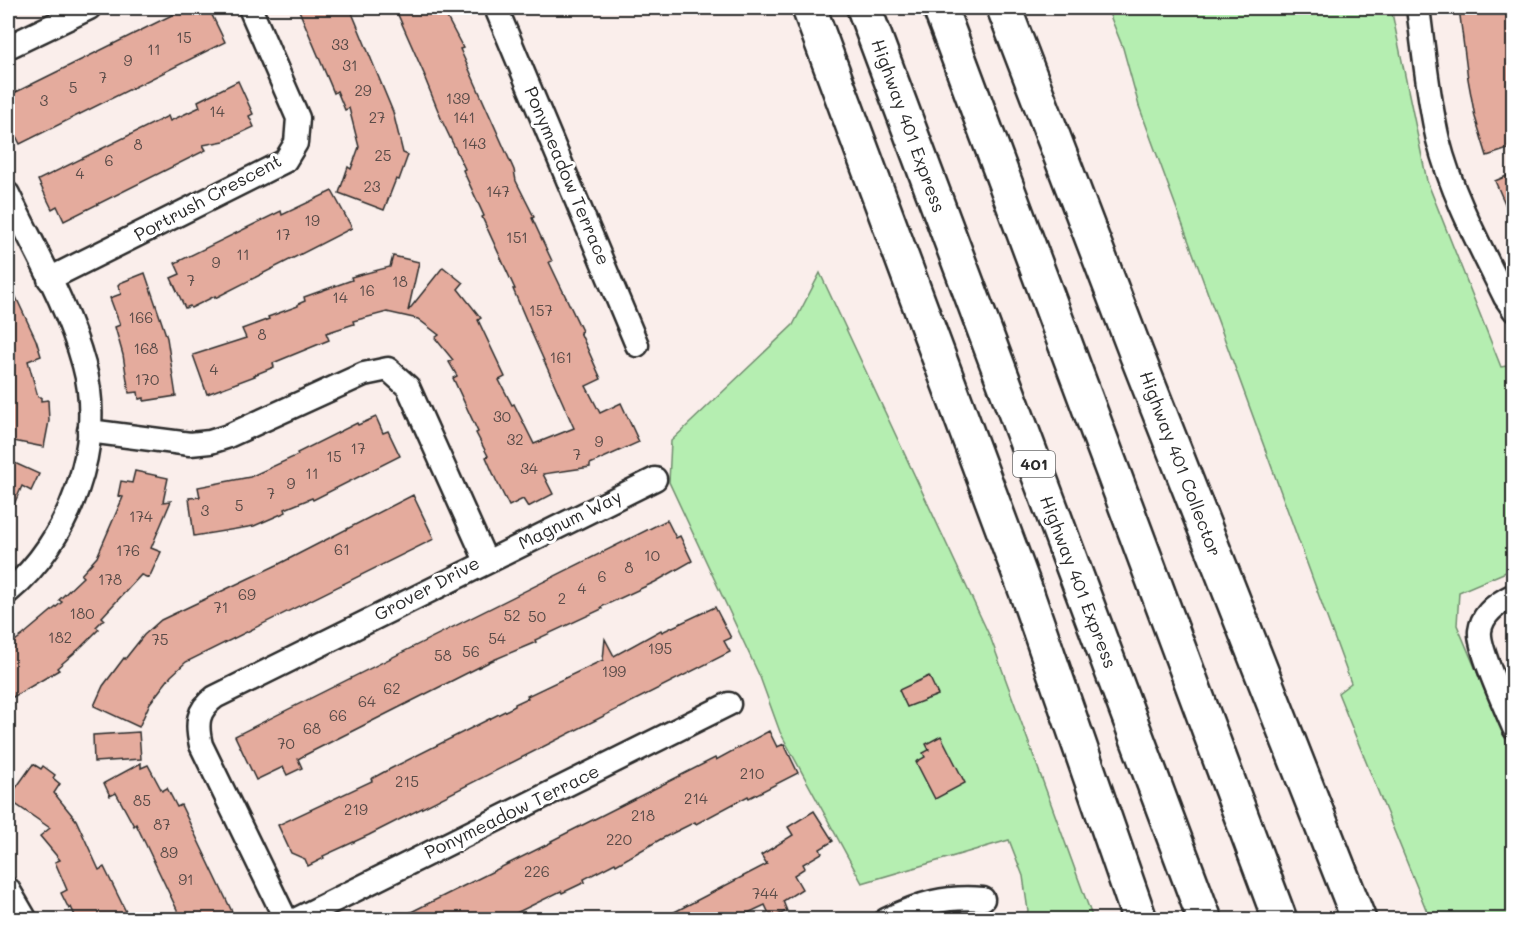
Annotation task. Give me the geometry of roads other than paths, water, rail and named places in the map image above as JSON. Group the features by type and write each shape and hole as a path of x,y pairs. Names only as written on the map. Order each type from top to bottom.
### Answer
{"highway":[{"path":"809,8 1027,594 1140,920"},
{"name":"Highway 401 Express","path":"864,8 1205,920"},
{"path":"940,8 1280,920"},
{"name":"Highway 401 Collector","path":"1004,8 1131,342 1359,920"}],"street":[{"path":"8,47 89,8"},
{"name":"Portrush Crescent","path":"49,279 285,161 296,143 298,118 250,8"},
{"name":"Ponymeadow Terrace","path":"496,8 637,345"},
{"path":"1418,8 1430,100 1445,163 1458,200 1505,297 1514,310"},
{"path":"8,194 74,333 85,368 89,397 89,431 83,469 60,530 37,564 8,592"},
{"name":"Grover Drive","path":"89,431 186,443 210,442 226,438 364,374 388,369 408,387 486,561 215,697 204,705 199,717 198,733 201,745 286,920"},
{"name":"Magnum Way","path":"486,561 655,479"},
{"path":"1514,595 1499,603 1489,612 1480,631 1482,647 1514,728"},
{"name":"Ponymeadow Terrace","path":"295,920 729,704"},
{"path":"8,889 26,920"},
{"path":"886,920 915,906 958,897 983,899"}]}
